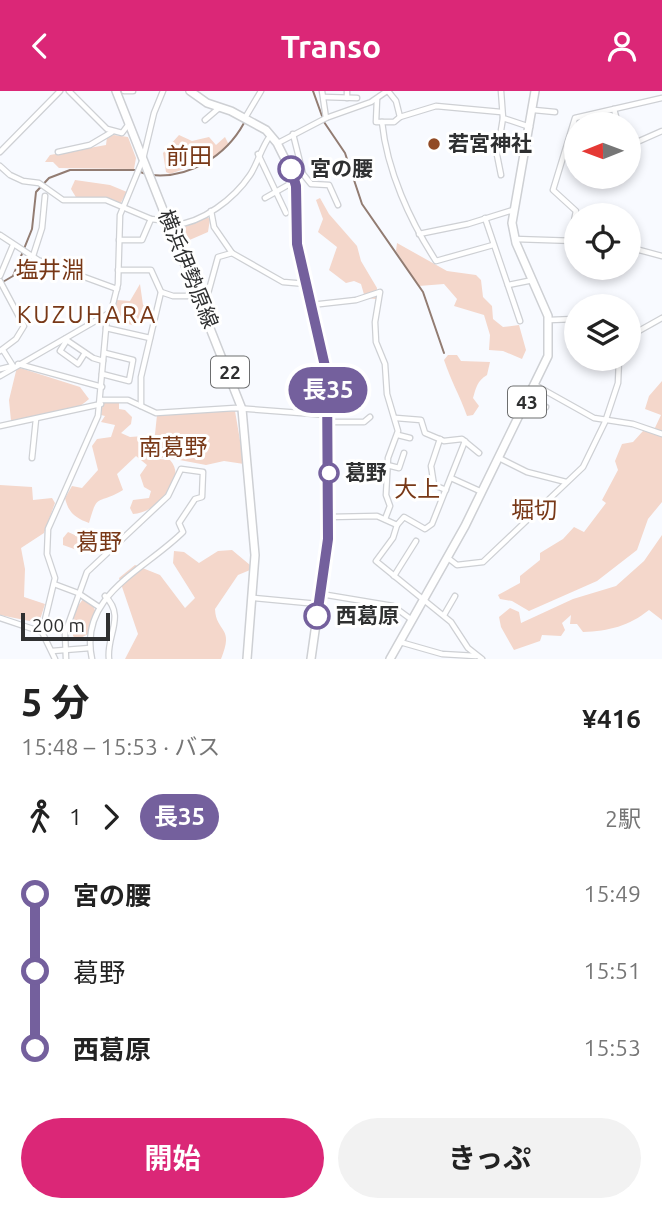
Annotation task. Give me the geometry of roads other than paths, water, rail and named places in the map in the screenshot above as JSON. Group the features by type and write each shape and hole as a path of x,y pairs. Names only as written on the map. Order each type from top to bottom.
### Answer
{"main road":[{"name":"横浜伊勢原線","path":"120,91 128,125 144,157"},
{"name":"横浜伊勢原線","path":"120,91 244,409 254,531 255,598 249,659"},
{"path":"190,91 219,108 245,118 271,135 296,181 297,244 326,367 328,419 329,517 311,659"},
{"name":"43","path":"390,659 448,558 548,356 549,320 514,239 513,210 531,127 535,91"}],"street":[{"path":"0,152 60,91"},
{"path":"69,91 112,132"},
{"path":"120,91 133,91"},
{"path":"55,659 42,632 54,585 47,554 48,529 98,416 107,317 117,289 122,208 144,157 154,113 163,91"},
{"path":"245,118 261,91"},
{"path":"322,91 324,119"},
{"path":"347,91 347,98"},
{"path":"277,143 387,91 396,101 400,117"},
{"path":"501,91 502,115 497,155 501,175"},
{"path":"324,97 357,98"},
{"path":"377,98 376,123 394,122 400,117 436,106 502,115 531,127"},
{"path":"567,203 553,190 575,118 662,98"},
{"path":"205,120 219,108"},
{"path":"534,110 555,112"},
{"path":"382,123 387,157 419,234 436,261 493,245"},
{"path":"58,152 90,145 112,132 122,133 128,125"},
{"path":"641,140 662,131"},
{"path":"293,134 301,167 311,184 329,185 338,205"},
{"path":"0,166 23,181 39,183 63,200 106,200 151,219 192,223 224,202 245,181 271,135"},
{"path":"258,154 286,213"},
{"path":"292,171 301,167"},
{"path":"265,198 296,181"},
{"path":"33,256 42,228 45,196"},
{"path":"211,210 214,227 232,253 283,282 306,284"},
{"path":"419,234 513,210"},
{"path":"485,218 520,321"},
{"path":"119,240 142,240 151,219"},
{"path":"0,236 33,256 74,275 117,289"},
{"path":"514,239 564,241"},
{"path":"13,244 0,279 24,326 1,350 15,365"},
{"path":"641,250 662,256"},
{"path":"162,292 173,296 207,297 218,257 232,253"},
{"path":"118,271 151,270 162,292 141,376 141,406"},
{"path":"508,285 533,280"},
{"path":"311,305 356,300 380,292 375,332 385,364 387,394 396,418 398,435 391,447 387,465 386,495 390,506 385,519"},
{"path":"0,376 15,365 107,317"},
{"path":"641,330 662,318"},
{"path":"549,320 564,319"},
{"path":"106,328 150,338"},
{"path":"65,339 60,351 69,358 78,364 85,353"},
{"path":"65,339 103,361"},
{"path":"102,374 130,381 133,360 104,352"},
{"path":"0,369 15,365 102,387"},
{"path":"448,558 457,565 482,563 587,461 605,422 618,383 618,371"},
{"path":"535,385 605,422 633,424 662,434"},
{"path":"528,399 546,407"},
{"path":"0,426 101,402 128,400 156,413 244,409 364,422 370,417"},
{"path":"396,418 421,420 425,433 440,439 465,441 479,453"},
{"path":"32,458 36,419"},
{"path":"398,435 410,438"},
{"path":"440,439 431,466 434,485 446,490"},
{"path":"465,441 428,529 404,517 376,561 443,615 479,658"},
{"path":"387,465 399,467 404,453"},
{"path":"499,458 527,472 566,482"},
{"path":"66,659 65,633 87,572 168,496 181,469 203,473 202,497 195,499 179,523 183,532 166,549 105,596 90,628 92,659"},
{"path":"451,478 482,492"},
{"path":"329,517 377,516 397,525"},
{"path":"394,576 416,541"},
{"path":"54,585 78,593 99,607"},
{"path":"321,594 393,606 412,620"},
{"path":"105,596 112,603 116,622 109,659"},
{"path":"443,615 455,596"},
{"path":"255,598 319,604"},
{"path":"0,618 42,632"},
{"path":"400,642 442,654 479,658"},
{"path":"52,651 90,648"}],"waterway":[{"path":"313,91 322,116"},
{"path":"324,122 345,153 362,204 423,292 444,353"},
{"path":"151,175 179,173 205,163 227,146 244,123"},
{"path":"1,283 13,276 32,229 36,192 49,178 70,170 135,170 146,174"}],"place":[{"name":"若宮神社","path":"434,144"},
{"name":"宮の腰","path":"291,169"},
{"name":"葛野","path":"329,473"},
{"name":"西葛原","path":"317,616"}],"district":[{"name":"前田","path":"189,156"},
{"name":"塩井淵","path":"50,270"},
{"name":"KUZUHARA","path":"87,315"},
{"name":"南葛野","path":"173,447"},
{"name":"大上","path":"417,489"},
{"name":"堀切","path":"534,510"},
{"name":"葛野","path":"99,542"}]}
